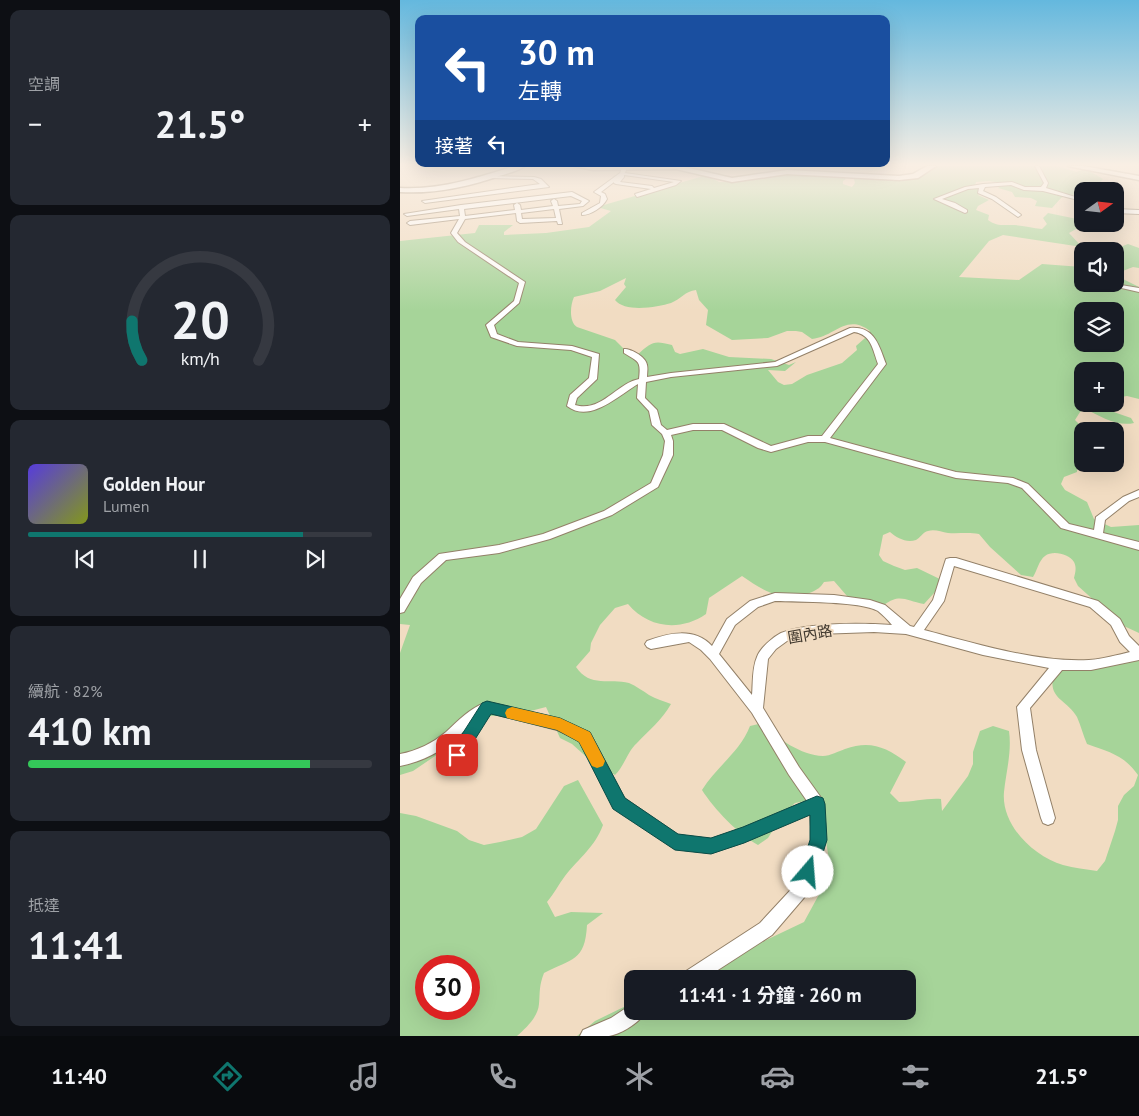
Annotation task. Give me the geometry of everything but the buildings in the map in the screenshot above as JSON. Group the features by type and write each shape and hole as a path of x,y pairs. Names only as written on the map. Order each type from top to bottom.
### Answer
{"street":[{"path":"462,214 463,218 454,233 459,242 482,254 494,265 522,282 517,302 490,325 494,335 517,344 572,348 596,356 593,379 573,398 571,406 577,409 599,405 641,380 777,364 853,330 861,331 873,339 882,364 825,439"},
{"path":"410,223 497,214"},
{"path":"519,214 520,221 559,221 558,214"},
{"path":"1124,287 1139,290"},
{"path":"627,351 642,362 644,366 641,380 641,398 653,411 654,423 658,429 666,433 693,426 724,427 760,446 771,448 808,439 825,439 956,475 1010,480 1025,486 1065,526 1139,546"},
{"path":"400,609 417,580 443,557 499,549 546,537 608,514 656,485 668,455 669,441 666,433"},
{"path":"1098,535 1100,519 1126,499 1139,494"},
{"path":"713,655 731,622 754,604 775,597 834,599 870,604 882,608 911,631 938,601 950,562 956,562 1094,604 1116,622 1124,639 1139,654"},
{"name":"圍內路","path":"757,709 762,658 772,646 784,637 817,630 874,628 911,631 983,650 1059,665 1091,664 1139,654"},
{"path":"651,644 691,637 705,644 747,700 757,709 794,771 817,804 819,840 803,888 766,929 703,970"},
{"path":"1048,818 1029,750 1022,707 1059,665"},
{"path":"400,760 410,759 443,742 473,713 487,707 560,725 585,737 619,803 675,842 711,846 744,835 817,804"},
{"path":"457,755 487,707"},
{"path":"589,1036 624,1019"}],"green space":[{"path":"606,214 987,214 989,215 988,220 999,225 1019,225 1042,229 1047,224 1043,218 1047,214 1074,218 1074,230 1069,233 1077,242 1074,242 1074,246 1003,235 989,241 959,277 1019,280 1042,264 1074,266 1074,292 1124,292 1124,280 1139,287 1139,399 1124,396 1124,362 1074,362 1074,412 1080,412 1075,420 1077,422 1074,422 1074,472 1077,472 1064,477 1061,484 1065,490 1087,502 1094,519 1111,527 1139,525 1139,633 1113,621 1078,586 1074,578 1076,568 1074,562 1065,555 1052,553 1045,556 1033,577 1021,575 990,547 979,534 948,533 931,530 916,540 909,541 899,538 890,532 883,535 879,555 883,561 905,570 917,568 946,582 944,588 935,592 924,604 903,599 894,599 884,605 859,602 847,596 834,581 824,582 812,592 802,595 784,596 767,591 742,576 709,598 706,614 686,623 665,625 655,622 636,612 628,604 615,608 600,625 591,643 590,651 576,667 588,678 629,683 671,704 628,754 615,775 591,761 572,744 560,738 546,707 519,714 478,717 441,752 413,771 400,775 400,653 410,625 400,624 400,241 475,233 479,225 513,225 504,232 504,235 546,233 589,227","holes":["626,278 624,284 626,287 615,300 626,307 634,308 671,303 696,290 699,300 708,310 706,325 732,340 768,338 787,331 802,332 812,339 854,324 870,331 856,346 857,350 842,363 807,375 792,384 784,385 778,382 768,370 785,371 796,362 789,365 771,359 729,357 703,349 680,354 675,352 672,345 661,343 653,343 637,355 627,352 615,340 574,325 571,318 574,297 600,291"]},
{"path":"1128,244 1139,248 1139,268 1133,267 1124,270 1124,246"},
{"path":"1091,412 1114,412 1131,418 1134,423 1115,422"},
{"path":"1139,658 1139,1036 577,1036 595,1021 624,1007 624,1020 916,1020 916,970 704,970 804,922 828,878 829,861 822,812 811,800 795,803 783,814 768,838 758,845 727,821 702,790 740,744 750,726 763,723 775,735 806,753 826,756 862,745 877,746 892,752 906,762 890,793 899,802 941,799 942,811 968,776 973,764 973,752 980,731 993,726 1009,731 1010,747 1004,804 1013,827 1030,847 1052,861 1067,866 1097,871 1105,861 1115,831 1118,820 1118,806 1124,795 1134,786 1138,775 1122,759 1087,744 1077,717 1055,693 1053,680 1055,670"},
{"path":"578,780 603,825 596,840 565,876 547,902 555,917 571,912 603,913 587,925 586,937 580,952 569,961 544,973 540,985 538,1009 528,1026 517,1036 400,1036 400,813 416,816 457,831 469,840 484,845 522,837 536,829 564,786"}],"slow traffic":[{"path":"512,713 560,725 585,737 597,761"}],"route":[{"path":"457,755 487,707 560,725 585,737 619,803 675,842 711,846 744,835 817,804 819,840 808,872"}]}
